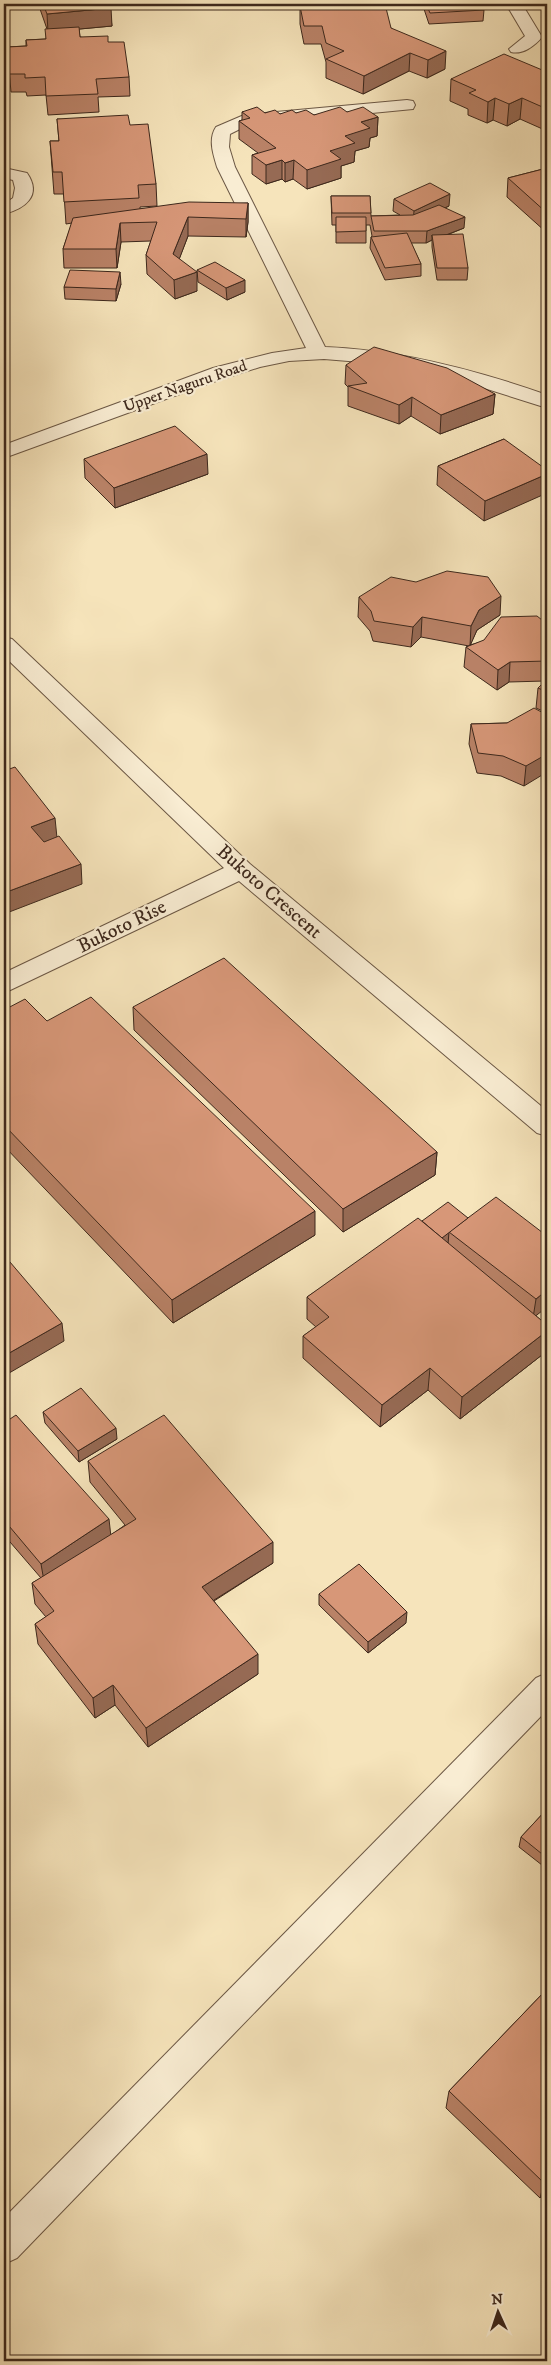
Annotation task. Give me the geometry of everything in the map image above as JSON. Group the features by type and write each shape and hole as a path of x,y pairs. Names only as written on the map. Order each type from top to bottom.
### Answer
{"street":[{"path":"514,4 534,37 517,49"},
{"path":"319,354 226,167 220,147 222,132 244,120 407,104"},
{"path":"4,173 21,177 25,186 22,199 12,208 4,209"},
{"name":"Upper Naguru Road","path":"4,452 229,368 291,355 356,353 441,370 518,390 547,402"},
{"name":"Bukoto Crescent","path":"4,644 241,870 547,1126"},
{"name":"Bukoto Rise","path":"4,984 241,870"},
{"path":"4,2245 547,1688"}],"building":[{"path":"43,4 109,4 111,8 47,14"},
{"path":"385,4 391,28 446,51 428,60 410,53 364,76 326,59 344,51 326,43 322,26 304,26 300,6"},
{"path":"426,4 481,4 484,10 430,13"},
{"path":"79,27 80,37 108,36 108,42 124,42 129,77 96,79 98,94 46,96 45,77 25,78 25,74 9,74 7,47 27,46 26,40 46,39 45,29"},
{"path":"504,54 547,72 547,109 522,98 509,104 495,98 488,102 469,93 476,90 451,79"},
{"path":"257,107 265,113 275,110 280,114 292,110 296,113 306,110 314,115 340,107 347,112 363,107 378,117 361,122 370,128 345,136 355,143 330,151 341,159 307,170 294,160 285,163 282,160 266,165 252,155 276,148 239,121 250,118 242,112"},
{"path":"128,115 130,125 148,124 156,184 138,185 139,198 64,202 62,172 53,172 50,141 59,141 57,119"},
{"path":"547,168 547,213 508,178"},
{"path":"430,183 450,194 414,211 394,199"},
{"path":"331,196 370,196 371,213 332,213"},
{"path":"189,202 248,203 246,219 188,217 173,254 197,272 174,280 146,255 157,222 120,223 116,249 63,249 73,218"},
{"path":"439,205 465,217 427,231 374,231 371,216 413,215"},
{"path":"336,217 366,217 366,231 336,232"},
{"path":"407,233 421,264 385,268 371,237"},
{"path":"463,234 468,268 437,268 432,235"},
{"path":"215,262 245,280 226,288 197,270"},
{"path":"70,270 120,272 116,289 64,287"},
{"path":"374,347 447,368 495,394 441,415 412,397 399,405 348,386 367,383 346,365"},
{"path":"175,426 207,454 114,488 84,459"},
{"path":"504,439 547,470 547,474 485,501 438,466"},
{"path":"447,571 488,577 501,596 479,610 471,626 422,617 413,627 374,621 371,611 359,597 391,577 416,582"},
{"path":"537,616 547,624 547,661 510,662 498,670 466,647 484,640 501,617"},
{"path":"547,679 547,692 538,688"},
{"path":"534,708 547,715 547,739 545,740 547,742 547,754 526,766 503,756 478,753 471,724 507,723"},
{"path":"15,767 55,818 31,827 44,842 59,836 81,864 4,893 4,771"},
{"path":"224,958 437,1152 343,1209 133,1007"},
{"path":"91,997 315,1211 172,1300 4,1125 4,1010 25,999 47,1021"},
{"path":"496,1197 547,1236 547,1290 536,1299 449,1232"},
{"path":"448,1202 468,1218 442,1238 422,1221"},
{"path":"418,1218 547,1325 547,1331 462,1397 430,1368 382,1405 303,1336 329,1317 307,1297"},
{"path":"4,1255 62,1323 4,1356"},
{"path":"81,1388 116,1428 78,1451 43,1412"},
{"path":"16,1415 109,1519 41,1564 4,1520 4,1423"},
{"path":"164,1415 273,1542 202,1587 258,1654 146,1728 113,1685 93,1698 35,1624 54,1611 32,1583 136,1519 88,1461"},
{"path":"359,1564 407,1612 368,1642 319,1594"},
{"path":"547,1809 547,1858 521,1837"},
{"path":"547,1989 547,2180 544,2183 449,2091"}]}
